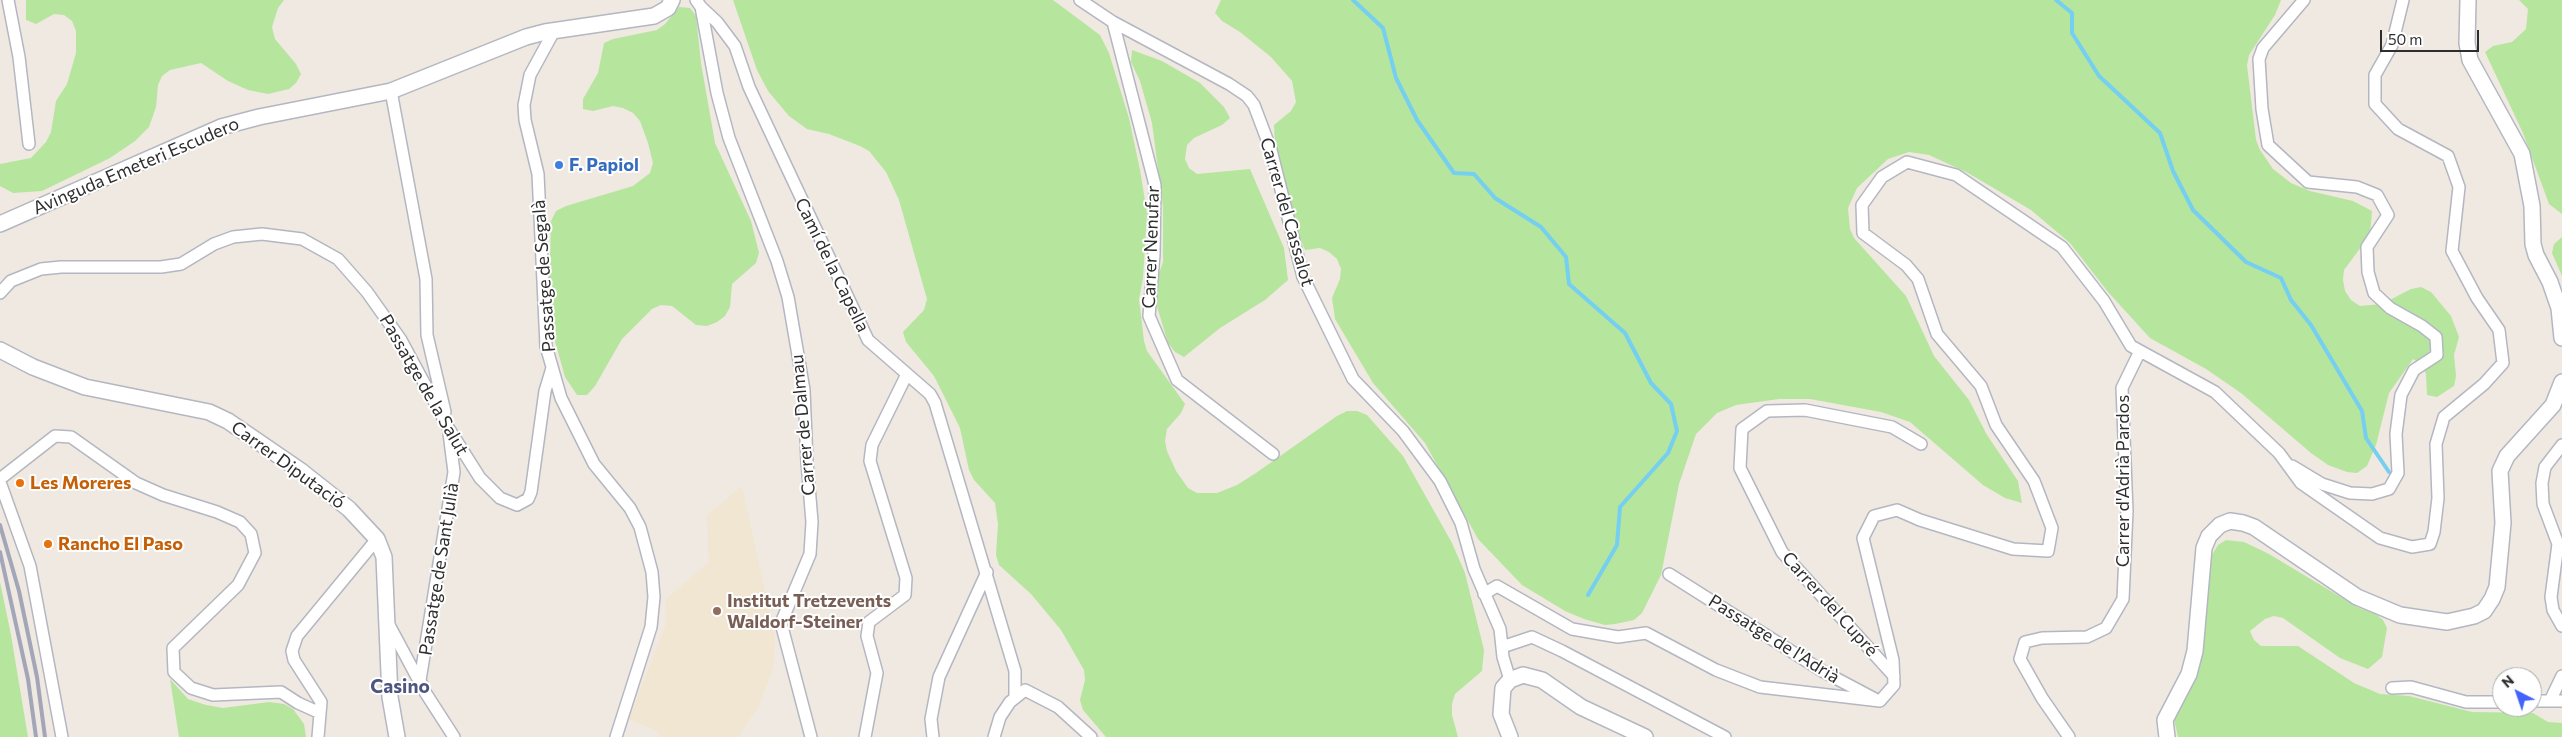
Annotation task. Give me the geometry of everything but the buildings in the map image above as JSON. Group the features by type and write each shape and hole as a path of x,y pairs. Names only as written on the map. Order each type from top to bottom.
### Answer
{"street":[{"path":"8,0 19,57 29,144"},
{"name":"Avinguda Emeteri Escudero","path":"0,224 220,127 259,117 392,91 509,43 554,31 654,16 668,8 672,0"},
{"name":"Carrer del Cassalot","path":"1080,0 1113,22 1229,84 1247,96 1254,105 1271,150 1303,278 1354,379 1403,431 1440,481 1461,523 1474,570 1500,629 1502,647 1510,680"},
{"path":"2288,464 2322,484 2350,492 2372,494 2389,489 2398,473 2396,434 2401,395 2414,370 2437,355 2436,337 2422,326 2390,308 2374,293 2368,272 2367,247 2388,215 2377,195 2357,187 2308,182 2268,145 2262,109 2259,58 2263,48 2304,0"},
{"path":"1484,594 1497,586 1572,629 1618,637 1646,632 1716,670 1760,687 1880,701 1894,685 1894,676 1893,660 1863,538 1874,516 1897,510 1920,520 2013,549 2048,551 2052,528 2034,481 1996,425 1981,386 1937,334 1918,279 1906,265 1863,233 1862,205 1882,176 1907,162 1956,175 2062,246 2104,302 2131,346 2215,392 2288,464 2301,483 2380,538 2412,547 2430,544 2434,532 2438,498 2436,444 2444,418 2484,384 2504,363 2499,330 2477,298 2452,251 2459,187 2448,156 2398,130 2375,104 2375,76 2392,45 2403,0"},
{"path":"2468,0 2467,43 2470,60 2522,154 2532,206 2533,244 2536,255 2556,283 2562,338"},
{"name":"Camí de la Capella","path":"699,4 717,22 735,46 753,95 868,340 930,394 935,403 1015,671 1015,696"},
{"name":"Carrer de Dalmau","path":"699,4 717,93 729,138 777,261 788,297 804,390 806,462 812,522 810,554 781,624 810,737"},
{"name":"Carrer Nenufar","path":"1113,22 1155,185 1154,254 1149,316 1177,380 1273,454"},
{"name":"Passatge de Segalà","path":"554,31 530,75 524,105 525,120 538,174 546,346 561,398 587,452 630,508 640,527 652,572 654,597 650,627 616,737"},
{"name":"Passatge de Sant Julià","path":"392,91 426,279 427,336 449,429 454,472 420,680 425,692"},
{"name":"Passatge de la Salut","path":"0,293 16,278 42,269 61,267 161,267 181,264 214,244 232,237 262,234 302,239 338,259 367,292 401,340 449,429 480,478 492,492 508,503 523,503 531,492 546,391 552,368"},
{"name":"Carrer Diputació","path":"0,350 33,367 85,387 196,408 220,416 330,492 377,539 384,557 390,696 397,737"},
{"name":"Carrer d'Adrià Pardos","path":"2069,737 2042,698 2020,659 2025,642 2042,638 2087,637 2106,628 2123,599 2127,512 2122,388 2140,351"},
{"path":"865,737 877,673 867,636 869,622 905,595 906,578 870,461 872,446 907,374"},
{"path":"2167,737 2165,720 2188,674 2194,651 2204,548 2209,536 2220,525 2230,521 2243,522 2254,527 2358,597 2400,615 2447,622 2474,616 2484,610 2492,599 2497,586 2503,523 2500,471 2507,456 2554,405 2562,382"},
{"name":"Carrer del Cupré","path":"1894,676 1782,552 1740,468 1742,429 1766,411 1806,410 1892,427 1921,444"},
{"path":"62,737 30,566 0,481 55,436 71,437 136,484 163,496 240,522 251,534 255,553 238,585 173,648 174,672 191,688 213,695 281,692 298,703 320,713"},
{"path":"2562,446 2545,467 2542,483 2543,504 2558,544 2551,597 2553,610 2562,626"},
{"path":"318,737 321,702 294,660 292,650 296,636 377,539"},
{"path":"933,737 931,719 939,677 987,572"},
{"name":"Passatge de l'Adrià","path":"1669,574 1824,672 1880,701"},
{"path":"388,622 425,692 454,737"},
{"path":"1502,647 1532,637 1725,737"},
{"path":"1510,737 1501,714 1503,688 1510,680 1523,675 1542,680 1581,707 1645,737"},
{"path":"2550,701 2562,676"},
{"path":"2392,688 2411,687 2466,702 2492,702"},
{"path":"994,737 1000,717 1015,696 1025,690 1058,707 1091,737"},
{"path":"2542,701 2562,701"}],"shaded area":[{"name":"Institut Tretzevents Waldorf-Steiner","path":"742,486 775,638 773,667 759,706 738,737 659,737 658,731 629,719 667,621 665,600 709,562 707,515"}],"green space":[{"path":"26,0 284,0 278,8 272,27 275,39 296,64 301,74 296,83 289,89 268,94 248,90 228,81 201,63 170,70 162,76 158,85 156,107 149,127 135,141 110,158 42,191 13,193 0,186 0,164 31,158 46,142 51,132 56,101 67,84 76,53 76,31 72,21 64,15 54,14 36,24 26,20"},
{"path":"733,0 1053,0 1100,35 1109,53 1129,118 1147,213 1143,278 1139,299 1144,341 1147,351 1185,404 1181,413 1167,429 1165,441 1167,451 1176,471 1188,488 1197,493 1217,493 1237,485 1256,473 1337,416 1347,411 1357,411 1367,415 1403,456 1452,543 1465,573 1484,650 1482,671 1455,694 1452,704 1452,715 1458,737 1106,737 1083,710 1080,700 1085,680 1084,670 1061,630 1031,594 999,565 996,555 998,524 995,503 974,480 969,470 960,428 934,376 906,342 903,332 924,310 927,299 899,200 886,172 869,151 829,134 807,129 789,116 768,91 757,70"},
{"path":"1221,0 2281,0 2275,15 2249,55 2247,65 2256,140 2260,150 2273,169 2291,183 2310,191 2353,201 2372,211 2370,235 2344,270 2345,291 2351,300 2360,306 2382,304 2411,289 2421,287 2431,292 2451,316 2459,337 2454,355 2456,376 2454,386 2437,397 2427,395 2426,374 2422,364 2413,359 2389,393 2376,445 2367,466 2357,473 2347,472 2328,465 2311,453 2241,393 2206,369 2150,338 2108,292 2070,243 2031,210 1968,173 1929,155 1909,152 1888,159 1857,188 1848,208 1850,229 1854,238 1906,296 1934,356 1969,400 1987,435 2018,481 2022,503 2005,498 1983,485 1910,422 1881,412 1810,399 1779,399 1736,405 1717,413 1696,434 1679,484 1661,575 1642,613 1634,620 1615,624 1605,625 1584,619 1565,611 1522,585 1478,539 1425,443 1373,383 1335,319 1332,298 1340,279 1341,269 1337,259 1329,252 1320,248 1305,250 1298,233 1275,146 1274,125 1291,111 1296,102 1292,81 1271,57 1240,32 1222,21 1215,13"},
{"path":"2519,0 2562,0 2562,214 2549,204 2523,133 2485,52 2493,46 2512,42 2526,29 2528,9"},
{"path":"679,7 690,8 696,16 701,63 715,143 751,221 759,253 756,263 732,284 730,307 725,316 707,326 696,325 672,306 661,305 652,309 622,339 595,386 587,395 577,395 565,377 551,327 549,306 551,221 556,211 566,206 633,186 650,173 653,163 640,121 633,113 613,106 593,111 583,109 583,99 598,73 604,43 613,39 657,30 665,24"},
{"path":"1132,50 1162,61 1200,83 1224,107 1230,118 1222,125 1194,138 1187,145 1185,159 1189,168 1197,174 1250,169 1284,248 1288,280 1265,300 1220,328 1184,357 1175,352 1168,343 1156,303 1156,282 1163,262 1163,207 1152,123 1140,81 1131,62"},
{"path":"2562,237 2562,276 2552,253 2554,244"},
{"path":"2226,540 2244,542 2269,554 2359,608 2376,614 2383,620 2387,628 2382,657 2368,669 2340,658 2283,618 2274,616 2265,619 2250,631 2254,640 2261,646 2298,646 2354,683 2380,694 2409,696 2472,712 2492,712 2492,717 2540,717 2548,722 2562,723 2562,737 2178,737 2174,719 2181,697 2199,667 2210,558 2218,545"},
{"path":"0,582 11,635 28,737 0,737"},
{"path":"170,679 188,699 206,705 223,708 269,702 284,704 293,709 304,724 306,737 179,737"}],"waterway":[{"path":"1353,0 1383,28 1396,78 1417,120 1454,173 1474,174 1495,198 1541,227 1566,257 1569,284 1625,333 1651,383 1671,404 1677,431 1668,453 1620,507 1617,545 1588,595"},
{"path":"2056,0 2072,13 2072,33 2099,76 2160,133 2173,171 2193,210 2246,262 2281,278 2291,300 2311,325 2362,411 2366,438 2389,472"}],"railway":[{"path":"0,525 19,591 37,677 45,737"},
{"path":"0,552 28,679 36,737"}],"place":[{"name":"F. Papiol","path":"559,165"},
{"name":"Les Moreres","path":"20,483"},
{"name":"Rancho El Paso","path":"48,544"},
{"name":"Institut Tretzevents Waldorf-Steiner","path":"717,611"}],"district":[{"name":"Casino","path":"400,687"}]}
